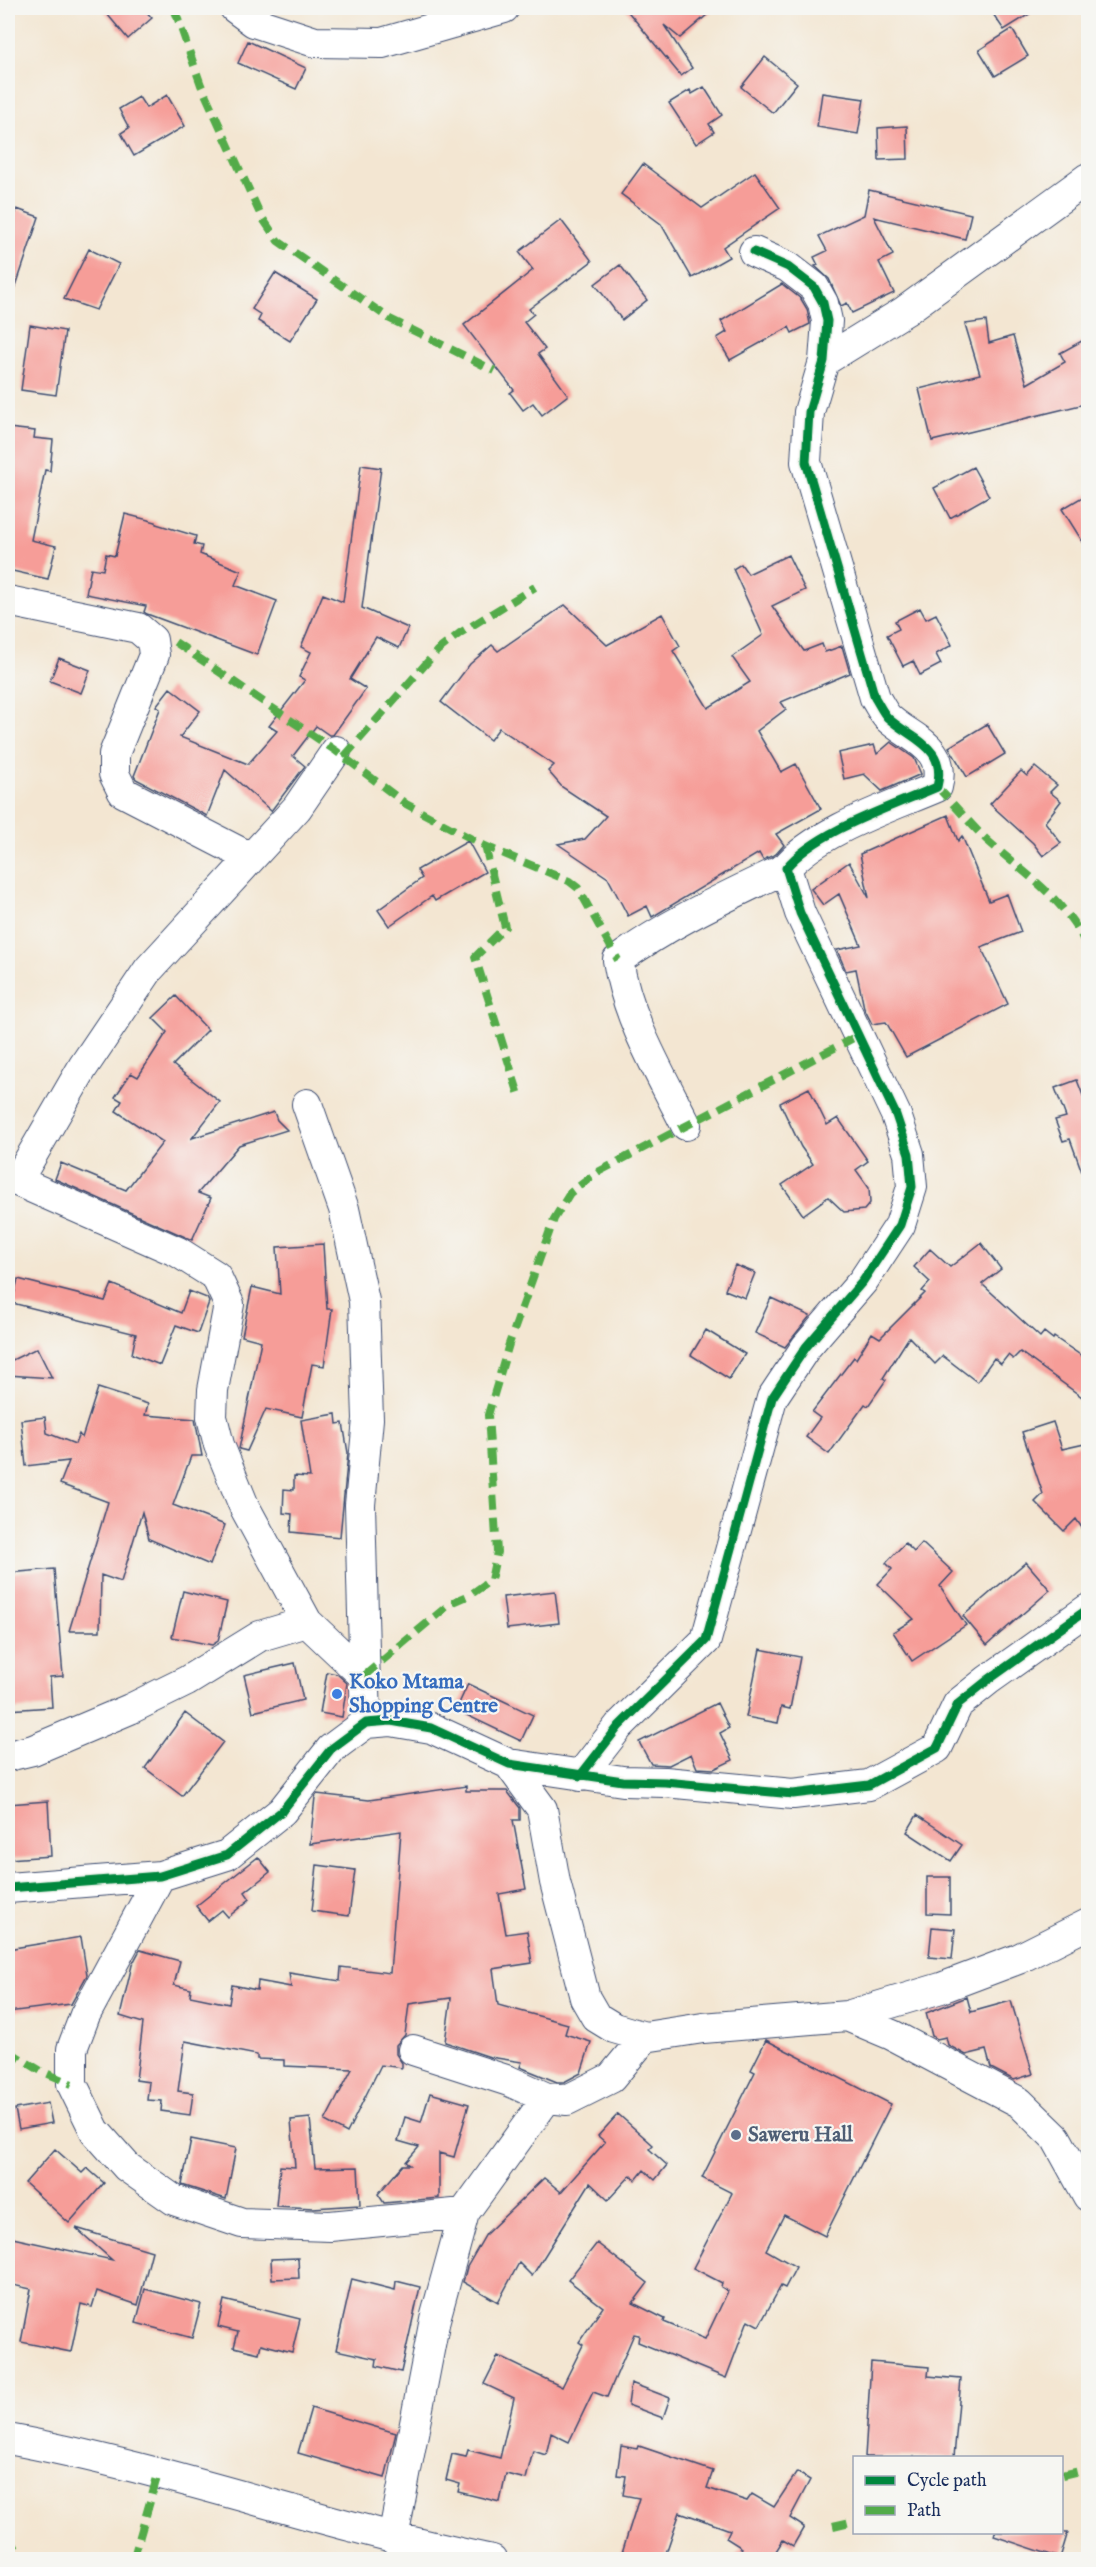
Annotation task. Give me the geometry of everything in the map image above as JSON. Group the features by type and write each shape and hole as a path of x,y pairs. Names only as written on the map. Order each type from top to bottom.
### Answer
{"street":[{"path":"235,8 254,22 315,42 382,43 504,8"},
{"path":"824,361 905,311 1089,178"},
{"path":"686,1125 634,1018 621,980 618,960 646,939 699,910 786,868 799,852 898,802 937,786 940,773 933,754 921,741 887,717 875,698 806,462 808,412 824,361 827,321 823,303 814,287 788,267 754,252"},
{"path":"8,601 138,628 152,640 154,655 114,754 114,774 123,792 251,858"},
{"path":"336,751 297,807 149,969 82,1067 12,1179 178,1252 216,1276 229,1304 213,1390 212,1417 219,1445 244,1506 307,1622 364,1676"},
{"path":"580,1776 619,1726 706,1640 772,1398 806,1347 863,1281 900,1225 912,1187 909,1154 896,1115 800,913 786,868"},
{"path":"307,1104 344,1209 364,1301 368,1419 360,1505 366,1723"},
{"path":"8,1888 160,1876 227,1855 282,1811 331,1749 366,1723 391,1721 431,1728 509,1764 580,1776 793,1794 869,1785 938,1748 958,1704 988,1680 1089,1610"},
{"path":"8,1756 33,1750 130,1709 187,1681 260,1636 307,1622"},
{"path":"509,1764 542,1809 555,1882 585,1998 596,2017 614,2028 645,2037 703,2028 847,2016 941,1988 1018,1959 1089,1924"},
{"path":"160,1876 85,2015 72,2049 72,2084 95,2131 127,2167 174,2200 242,2223 330,2226 464,2213"},
{"path":"847,2016 892,2035 1019,2102 1056,2138 1089,2196"},
{"path":"413,2050 508,2080 547,2098 567,2100 611,2079 645,2037"},
{"path":"393,2538 435,2319 464,2213 547,2098"},
{"path":"8,2439 56,2448 158,2474 393,2538 431,2553 492,2559"}],"building":[{"path":"102,8 143,8 152,18 128,39"},
{"path":"625,8 715,8 680,38 664,25 692,68 681,76"},
{"path":"989,8 1039,8 1004,30"},
{"path":"1012,29 1028,56 995,76 979,50"},
{"path":"248,41 306,68 296,89 238,63"},
{"path":"765,57 797,83 773,113 741,87"},
{"path":"704,87 722,115 709,124 714,132 696,144 669,103 690,90 692,94"},
{"path":"822,93 864,99 858,134 817,127"},
{"path":"167,95 185,126 134,156 121,133 129,128 119,109 139,97 146,108"},
{"path":"907,126 908,159 879,160 878,128"},
{"path":"643,164 702,208 755,172 780,208 723,247 729,257 692,278 661,224 621,194"},
{"path":"869,190 971,214 965,239 874,217 893,255 879,262 894,293 852,313 847,303 841,306 829,279 815,266 818,265 814,257 827,251 819,236 864,215"},
{"path":"17,209 39,217 11,301 8,300 8,237"},
{"path":"561,220 592,261 529,309 534,314 524,322 545,349 538,354 568,395 542,415 533,403 523,410 510,393 514,390 464,325 533,270 519,252"},
{"path":"89,249 119,264 96,310 64,299"},
{"path":"620,265 647,300 622,320 595,284"},
{"path":"275,273 317,299 290,341 258,321 261,315 252,309"},
{"path":"782,284 801,299 807,309 810,324 792,333 789,327 730,360 717,338 727,332 721,321"},
{"path":"986,321 989,343 1013,336 1027,384 1065,362 1060,353 1089,337 1089,403 932,441 919,389 980,374 965,324"},
{"path":"30,325 65,331 56,395 21,390"},
{"path":"8,428 35,431 34,438 53,440 50,471 45,470 31,540 56,546 48,579 8,570"},
{"path":"361,465 381,468 362,608 408,628 399,648 376,637 350,679 366,689 333,735 329,735 316,726 293,756 305,766 271,811 225,770 207,816 136,779 134,776 160,709 156,706 170,688 200,711 180,737 248,764 277,731 269,726 305,680 299,677 311,652 301,647 323,594 343,602"},
{"path":"973,467 989,496 950,518 934,488"},
{"path":"1089,493 1089,552 1062,509"},
{"path":"125,514 196,536 194,544 202,546 200,554 241,571 235,585 277,601 257,655 147,614 144,612 146,606 86,594 91,568 103,570 106,554 115,556"},
{"path":"788,555 805,590 772,606 804,651 822,644 825,652 842,646 850,673 781,702 786,709 757,731 781,772 796,764 821,809 776,834 784,845 776,854 763,860 759,853 652,917 647,906 628,916 608,878 558,844 585,839 606,816 562,787 548,771 554,765 499,728 490,740 441,702 470,664 492,645 498,651 565,605 607,645 662,614 680,646 673,651 708,708 750,682 732,657 763,635 733,569 741,564 748,574"},
{"path":"920,608 926,619 936,614 952,645 936,654 941,664 920,675 913,661 903,666 887,635 899,629 895,621"},
{"path":"59,658 90,670 81,693 50,681"},
{"path":"987,724 1005,754 967,777 949,747"},
{"path":"891,742 914,758 921,774 882,791 864,774 844,779 838,753 874,745 877,754"},
{"path":"1035,767 1057,785 1050,792 1061,801 1045,822 1061,843 1043,856 1033,843 990,804 1021,771 1027,776"},
{"path":"948,815 958,841 962,836 989,901 1007,894 1021,932 981,947 1008,1004 906,1057 886,1022 872,1024 864,1008 856,969 846,971 837,950 861,945 839,894 823,905 811,889 849,862 869,898 860,854"},
{"path":"468,841 485,872 435,901 432,896 389,926 378,910 422,878 417,870"},
{"path":"176,996 208,1030 173,1065 220,1102 192,1138 274,1112 277,1120 287,1130 239,1145 198,1193 211,1198 192,1240 55,1179 61,1163 126,1190 163,1142 116,1111 122,1101 115,1097 131,1073 138,1077 167,1032 153,1018"},
{"path":"1077,1080 1089,1111 1089,1183 1086,1183 1070,1139 1063,1141 1055,1120 1066,1117 1055,1088"},
{"path":"809,1088 827,1125 838,1118 868,1161 856,1170 869,1188 870,1203 864,1210 844,1212 828,1197 803,1215 782,1185 813,1164 801,1147 780,1103"},
{"path":"981,1243 1001,1269 982,1284 1040,1337 1044,1332 1089,1361 1089,1402 1020,1352 1013,1359 1008,1355 1001,1364 994,1358 977,1382 943,1356 935,1364 909,1337 883,1378 886,1380 868,1406 865,1404 829,1454 806,1437 820,1418 812,1412 854,1357 856,1359 872,1333 880,1338 925,1293 922,1291 930,1282 914,1267 930,1249 950,1267"},
{"path":"323,1244 327,1309 332,1309 324,1366 312,1364 302,1417 266,1409 247,1451 239,1449 261,1341 242,1336 252,1287 280,1294 277,1247"},
{"path":"735,1265 755,1273 745,1298 725,1290"},
{"path":"18,1279 105,1301 112,1284 181,1313 189,1291 207,1298 209,1302 198,1333 176,1325 160,1365 132,1354 136,1334 12,1303"},
{"path":"771,1298 810,1316 785,1347 755,1333"},
{"path":"706,1330 745,1354 729,1379 691,1355"},
{"path":"37,1348 52,1378 8,1375 8,1362"},
{"path":"98,1388 148,1404 145,1415 195,1419 202,1456 191,1456 173,1505 225,1525 210,1565 149,1539 142,1512 121,1582 101,1575 100,1631 69,1631 108,1502 60,1484 69,1461 26,1466 21,1420 45,1417 47,1433 75,1444 79,1434 82,1438"},
{"path":"336,1414 337,1424 343,1423 348,1453 340,1537 291,1532 292,1514 283,1513 284,1489 294,1490 294,1476 310,1477 301,1420"},
{"path":"1053,1422 1062,1449 1089,1443 1089,1538 1076,1519 1064,1531 1035,1502 1043,1494 1022,1432"},
{"path":"905,1543 914,1552 922,1543 953,1572 940,1586 966,1625 912,1661 893,1632 914,1619 878,1584 892,1569 886,1563"},
{"path":"1026,1562 1050,1590 987,1645 963,1616"},
{"path":"54,1569 63,1676 50,1677 52,1707 8,1710 8,1573"},
{"path":"183,1591 227,1602 218,1641 212,1645 172,1637"},
{"path":"555,1591 559,1623 507,1629 503,1597"},
{"path":"760,1649 800,1657 790,1709 781,1707 778,1723 746,1717"},
{"path":"295,1663 303,1700 253,1712 244,1675"},
{"path":"327,1672 337,1674 347,1683 342,1717 320,1713"},
{"path":"468,1684 533,1715 521,1741 456,1710"},
{"path":"717,1703 729,1728 720,1733 733,1760 714,1769 697,1768 691,1754 669,1765 651,1764 639,1742"},
{"path":"185,1713 223,1742 182,1796 145,1768"},
{"path":"466,1786 466,1791 507,1791 520,1808 520,1820 513,1820 526,1889 499,1894 506,1934 527,1931 532,1963 493,1969 498,2005 568,2024 565,2034 591,2042 581,2073 564,2082 557,2082 520,2067 522,2062 490,2057 445,2042 451,1998 409,2004 405,2035 396,2045 396,2054 402,2063 402,2068 381,2065 347,2133 325,2121 352,2069 284,2066 284,2060 257,2059 257,2055 185,2041 178,2091 193,2093 190,2115 161,2111 162,2101 147,2100 149,2082 136,2080 143,2023 120,2016 132,1965 140,1950 180,1961 174,1985 191,1989 190,1996 229,2004 232,1985 257,1990 258,1981 291,1987 289,1973 340,1981 341,1967 390,1973 401,1831 310,1844 315,1797 317,1794 369,1800"},
{"path":"48,1801 51,1856 8,1859 8,1804"},
{"path":"917,1815 962,1845 951,1861 907,1832"},
{"path":"258,1857 270,1872 245,1892 250,1899 228,1917 222,1910 208,1921 196,1906"},
{"path":"317,1865 355,1870 349,1916 312,1911"},
{"path":"927,1877 950,1877 950,1914 927,1913"},
{"path":"932,1927 955,1929 952,1959 929,1957"},
{"path":"81,1937 87,1975 71,2004 8,2012 8,1949"},
{"path":"967,1997 971,2012 1011,2001 1033,2074 1014,2080 991,2068 986,2050 966,2055 948,2045 946,2037 937,2039 932,2036 926,2013"},
{"path":"766,2040 891,2104 825,2236 784,2215 766,2250 796,2267 785,2288 781,2286 759,2326 748,2320 726,2378 638,2342 639,2335 634,2334 607,2397 593,2392 569,2442 551,2433 546,2455 533,2451 526,2479 506,2474 500,2502 458,2492 460,2484 446,2480 452,2454 466,2457 468,2450 500,2458 514,2398 484,2384 498,2356 562,2387 583,2345 579,2342 603,2307 568,2280 597,2243 648,2283 633,2303 665,2319 664,2322 705,2339 728,2291 721,2287 722,2283 693,2268 732,2193 702,2178 755,2072 751,2070"},
{"path":"430,2093 469,2104 454,2157 439,2153 439,2198 384,2203 378,2194 403,2165 410,2165 406,2162 419,2147 398,2141 405,2117 421,2122"},
{"path":"48,2103 52,2123 19,2129 15,2109"},
{"path":"618,2114 653,2145 649,2149 667,2165 655,2180 644,2170 636,2180 631,2175 608,2200 590,2183 532,2276 519,2263 498,2302 463,2282 467,2267 486,2234 544,2178 561,2192 605,2142 598,2136"},
{"path":"310,2118 315,2168 358,2167 360,2205 313,2208 276,2206 280,2166 295,2167 291,2120"},
{"path":"191,2139 236,2148 226,2199 182,2185"},
{"path":"55,2149 82,2173 87,2168 104,2183 69,2223 25,2183"},
{"path":"76,2228 152,2251 138,2305 97,2291 92,2307 81,2304 71,2352 21,2342 31,2289 8,2284 8,2237 112,2260"},
{"path":"298,2258 299,2278 272,2279 271,2259"},
{"path":"352,2279 395,2290 396,2281 420,2287 401,2372 376,2366 377,2359 336,2350"},
{"path":"145,2289 201,2304 192,2338 136,2323"},
{"path":"224,2300 300,2319 292,2352 261,2344 259,2353 234,2347 238,2332 218,2327"},
{"path":"871,2362 929,2367 928,2376 961,2379 954,2456 865,2456"},
{"path":"631,2383 670,2398 663,2418 628,2405"},
{"path":"311,2408 396,2433 385,2478 298,2453"},
{"path":"621,2446 638,2449 639,2446 713,2471 707,2488 747,2501 752,2494 774,2507 797,2472 810,2480 790,2518 804,2527 793,2546 783,2540 771,2559 734,2559 742,2548 726,2538 730,2530 680,2512 664,2559 620,2559 639,2498 623,2495 626,2476 617,2475"},
{"path":"1063,2532 1068,2532 1060,2558 994,2536 994,2534 1063,2534"}],"marked path":[{"path":"174,8 201,85 261,216 278,241 390,319 495,371"},
{"path":"344,757 437,651 460,633 535,587"},
{"path":"175,642 336,751 406,804 485,846 569,881 578,888 618,960"},
{"path":"937,787 988,841 1045,890 1069,916 1088,949"},
{"path":"485,846 505,927 475,957 519,1095"},
{"path":"364,1676 451,1603 470,1595 491,1580 497,1552 488,1415 509,1344 554,1219 570,1193 598,1172 859,1035"},
{"path":"8,2051 41,2071 72,2084"},
{"path":"1063,2475 1088,2469"},
{"path":"133,2560 158,2474"},
{"path":"833,2526 853,2521"},
{"path":"8,2536 23,2560"}],"cycle path":[{"path":"580,1776 619,1726 706,1640 772,1398 806,1347 863,1281 900,1225 912,1187 909,1154 896,1115 800,913 786,868 816,842 835,831 937,787 939,773 932,753 925,745 888,718 875,698 806,462 809,412 824,361 827,321 823,303 814,287 788,267 754,252"},
{"path":"8,1888 160,1876 227,1855 282,1811 331,1749 366,1723 391,1721 431,1728 509,1764 623,1781 665,1782 793,1794 869,1785 937,1748 958,1704 1088,1609"}],"place":[{"name":"Koko Mtama Shopping Centre","path":"337,1694"},
{"name":"Saweru Hall","path":"736,2135"}]}
